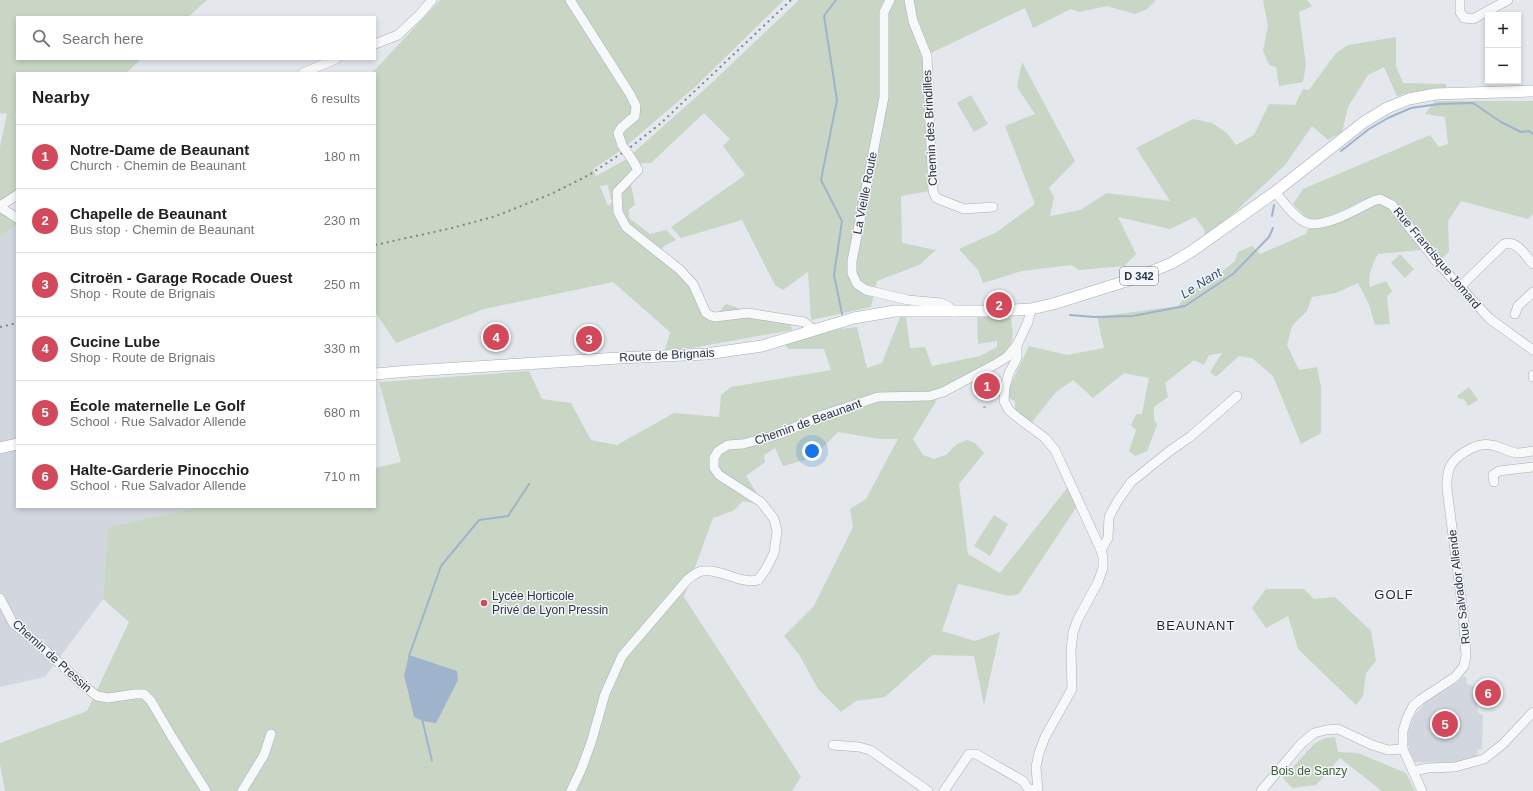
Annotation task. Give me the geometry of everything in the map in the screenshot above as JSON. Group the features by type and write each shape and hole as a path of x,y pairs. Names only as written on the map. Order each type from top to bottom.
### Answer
{"main road":[{"name":"D 342","path":"954,312 997,311 1031,308 1053,304 1136,278 1172,263 1192,251 1274,192 1364,122 1386,108 1409,99 1435,94 1533,91"},
{"name":"Route de Brignais","path":"376,374 612,358 706,354 762,346 813,329 854,318 895,311 923,310 954,312"},
{"path":"0,448 16,444"}],"street":[{"path":"376,44 398,35 432,0"},
{"path":"570,0 630,94 636,106 635,116 621,128 618,133 622,145 638,170 617,192 618,212 626,227 679,269 693,284 706,313 711,316 715,317 748,313 804,322 813,329"},
{"name":"La Vieille Route","path":"890,0 884,12 884,97 852,261 852,273 857,284 866,290 908,300 941,303 948,306 954,312"},
{"name":"Chemin des Brindilles","path":"909,0 913,22 927,56 933,191 936,198 964,209 993,207"},
{"path":"1460,0 1460,12 1464,18 1473,19 1508,0"},
{"path":"304,72 334,60"},
{"name":"Rue Francisque Jomard","path":"1274,192 1302,222 1310,224 1320,224 1331,221 1373,201 1380,199 1386,201 1397,210 1436,261 1490,319 1533,350"},
{"path":"16,197 0,207 16,217"},
{"path":"1460,287 1504,244 1509,242 1515,244 1533,264"},
{"path":"1515,314 1518,306 1533,292"},
{"name":"Chemin de Beaunant","path":"572,791 591,743 604,694 622,656 631,644 688,579 700,571 712,571 749,582 758,580 766,569 774,553 778,531 774,519 761,502 719,475 714,468 714,458 718,451 728,445 743,444 777,435 823,415 878,397 930,396 943,392 994,365 1006,356 1017,345 1028,322 1031,308"},
{"path":"1017,345 1017,358 1009,373 1005,387 1004,401 1009,410 1045,438 1055,450 1103,557 1103,568 1098,582 1077,621 1073,633 1071,650 1072,689 1045,737 1039,753 1033,790"},
{"path":"1101,550 1108,538 1109,517 1117,502 1131,482 1190,437 1237,396"},
{"name":"Rue Salvador Allende","path":"1422,791 1403,749 1404,726 1413,706 1427,694 1455,677 1464,666 1466,660 1463,613 1446,479 1448,470 1452,461 1460,454 1476,446 1490,444 1517,453 1533,451"},
{"path":"1494,482 1493,475 1499,471 1533,467"},
{"name":"Chemin de Pressin","path":"0,598 13,623 97,696 108,698 144,694 151,700 206,791"},
{"path":"1412,771 1428,768 1455,767 1484,759 1503,744 1533,712"},
{"path":"1261,791 1301,744 1314,733 1338,729 1372,745 1388,750 1403,749"},
{"path":"242,791 264,755 271,734"},
{"path":"833,745 859,747 870,750 928,791"},
{"path":"944,791 969,754 976,754 1023,781 1033,790"}],"shaded area":[{"path":"16,225 16,508 195,508 108,527 103,599 45,677 0,687 0,237"},
{"path":"1463,677 1466,677 1467,684 1475,686 1478,713 1483,715 1482,749 1478,750 1477,758 1455,763 1415,762 1410,753 1407,739 1414,716 1428,699 1458,682"}],"green space":[{"path":"0,0 207,0 189,16 16,16 16,60 140,60 127,72 16,72 16,194 0,202 0,147 7,114 0,113"},
{"path":"440,0 784,0 695,87 626,146 623,142 617,146 620,151 593,169 596,176 627,159 629,163 634,160 632,154 703,91 799,0 1156,0 1147,9 1135,14 1107,6 1079,12 1071,9 1033,28 1025,8 929,54 930,191 901,196 902,243 936,250 919,265 877,281 871,307 811,320 808,272 783,290 775,285 742,220 681,238 671,227 745,175 723,146 730,139 704,113 651,163 642,163 611,200 608,185 600,186 608,206 631,184 635,205 629,209 629,218 650,234 666,230 676,240 664,246 657,255 679,272 714,318 726,304 791,325 792,330 664,353 670,332 613,282 484,309 396,343 376,313 376,72 373,72"},
{"path":"1263,0 1307,0 1312,6 1299,12 1306,65 1303,82 1279,86 1276,67 1269,65 1263,50 1268,26"},
{"path":"1396,37 1396,66 1403,83 1446,84 1446,89 1412,92 1397,96 1384,67 1368,75 1348,107 1342,132 1328,140 1312,126 1285,165 1235,212 1205,236 1204,229 1195,217 1170,229 1118,217 1136,254 1124,266 1079,270 1071,265 1022,271 983,283 978,270 959,249 997,232 1035,204 1005,126 1035,114 1017,87 1022,62 1075,161 1049,188 1054,197 1050,216 1080,210 1107,193 1170,201 1136,148 1193,119 1212,123 1227,133 1236,145 1254,135 1269,104 1295,105 1303,89 1309,90 1336,53 1348,45"},
{"path":"971,95 988,124 974,132 957,103"},
{"path":"1435,101 1533,101 1533,214 1528,219 1461,201 1448,221 1449,252 1440,260 1395,203 1382,196 1349,209 1352,215 1374,205 1384,204 1388,206 1411,233 1421,250 1378,254 1372,265 1369,278 1370,287 1386,281 1392,291 1387,297 1390,324 1375,325 1369,304 1358,283 1336,293 1312,297 1307,311 1292,326 1287,345 1299,370 1317,367 1321,387 1321,433 1301,444 1273,376 1252,358 1239,356 1216,377 1210,372 1222,353 1209,355 1204,365 1194,360 1165,383 1168,397 1154,407 1154,419 1157,425 1147,451 1135,456 1129,451 1136,430 1131,425 1136,414 1142,414 1149,378 1124,373 1093,398 1073,380 1056,392 1032,422 1015,410 1015,401 1008,398 1009,388 1029,346 1067,355 1104,348 1097,317 1178,306 1189,292 1216,277 1235,261 1238,252 1252,246 1260,254 1306,234 1310,222 1293,204 1303,189 1430,135 1439,147 1448,144 1445,117 1425,114"},
{"path":"0,212 16,221 16,225 0,237"},
{"path":"1400,254 1414,269 1405,278 1391,263"},
{"path":"900,317 906,317 910,348 925,347 932,366 980,356 997,347 997,341 978,344 977,317 1011,318 1013,337 1009,348 1005,353 938,390 937,400 913,439 923,455 934,459 946,455 957,444 967,440 975,443 984,453 959,484 968,554 1000,573 1068,487 1077,506 1019,594 1010,596 958,584 942,631 975,641 1000,632 984,705 974,656 932,655 885,697 856,701 841,712 818,689 800,656 784,636 814,606 853,527 850,509 866,499 898,439 880,439 838,432 812,458 783,466 775,448 764,455 765,462 746,476 758,495 758,504 743,501 733,511 713,518 684,597 801,777 792,791 5,791 0,764 0,743 87,711 129,622 103,599 108,527 195,508 376,508 376,468 401,462 379,382 529,371 542,399 571,403 591,440 617,445 674,413 719,417 721,395 731,387 831,370 824,349 788,349 785,344 831,330 857,327 867,368 882,363"},
{"path":"1469,387 1478,400 1468,406 1464,399 1459,399 1457,396"},
{"path":"994,515 1008,524 990,556 974,546"},
{"path":"1266,589 1304,589 1314,599 1335,597 1371,631 1376,661 1366,673 1363,696 1356,705 1298,649 1288,616 1266,628 1252,608"},
{"name":"Bois de Sanzy","path":"1335,737 1338,752 1358,753 1406,773 1415,791 1382,791 1340,758 1316,785 1292,788 1283,778 1314,744 1325,738"}],"water":[{"path":"409,655 457,671 458,680 436,723 423,721 414,717 404,675"}],"waterway":[{"path":"836,0 824,16 837,100 821,180 842,221 834,275 842,314"},
{"name":"Le Nant","path":"1341,151 1369,129 1388,118 1411,108 1439,104 1473,103 1501,122 1521,132 1529,131 1533,134"},
{"name":"Le Nant","path":"1272,216 1274,205"},
{"name":"Le Nant","path":"1070,315 1094,317 1133,316 1185,306 1233,274 1269,237 1273,228"},
{"path":"409,656 441,566 479,520 508,516 529,484"},
{"path":"422,719 432,761"}],"railway":[{"path":"376,245 452,228 496,216 551,194 589,175 628,149 660,124 791,0"},
{"path":"0,327 16,323"}],"place":[{"name":"Chapelle de Beaunant","path":"999,305"},
{"name":"Cucine Lube","path":"496,337"},
{"name":"Citroën - Garage Rocade Ouest","path":"589,339"},
{"name":"Notre-Dame de Beaunant","path":"987,386"},
{"name":"Lycée Horticole Privé de Lyon Pressin","path":"484,603"},
{"name":"Halte-Garderie Pinocchio","path":"1488,693"},
{"name":"École maternelle Le Golf","path":"1445,724"}],"district":[{"name":"GOLF","path":"1394,594"},
{"name":"BEAUNANT","path":"1196,625"}]}
